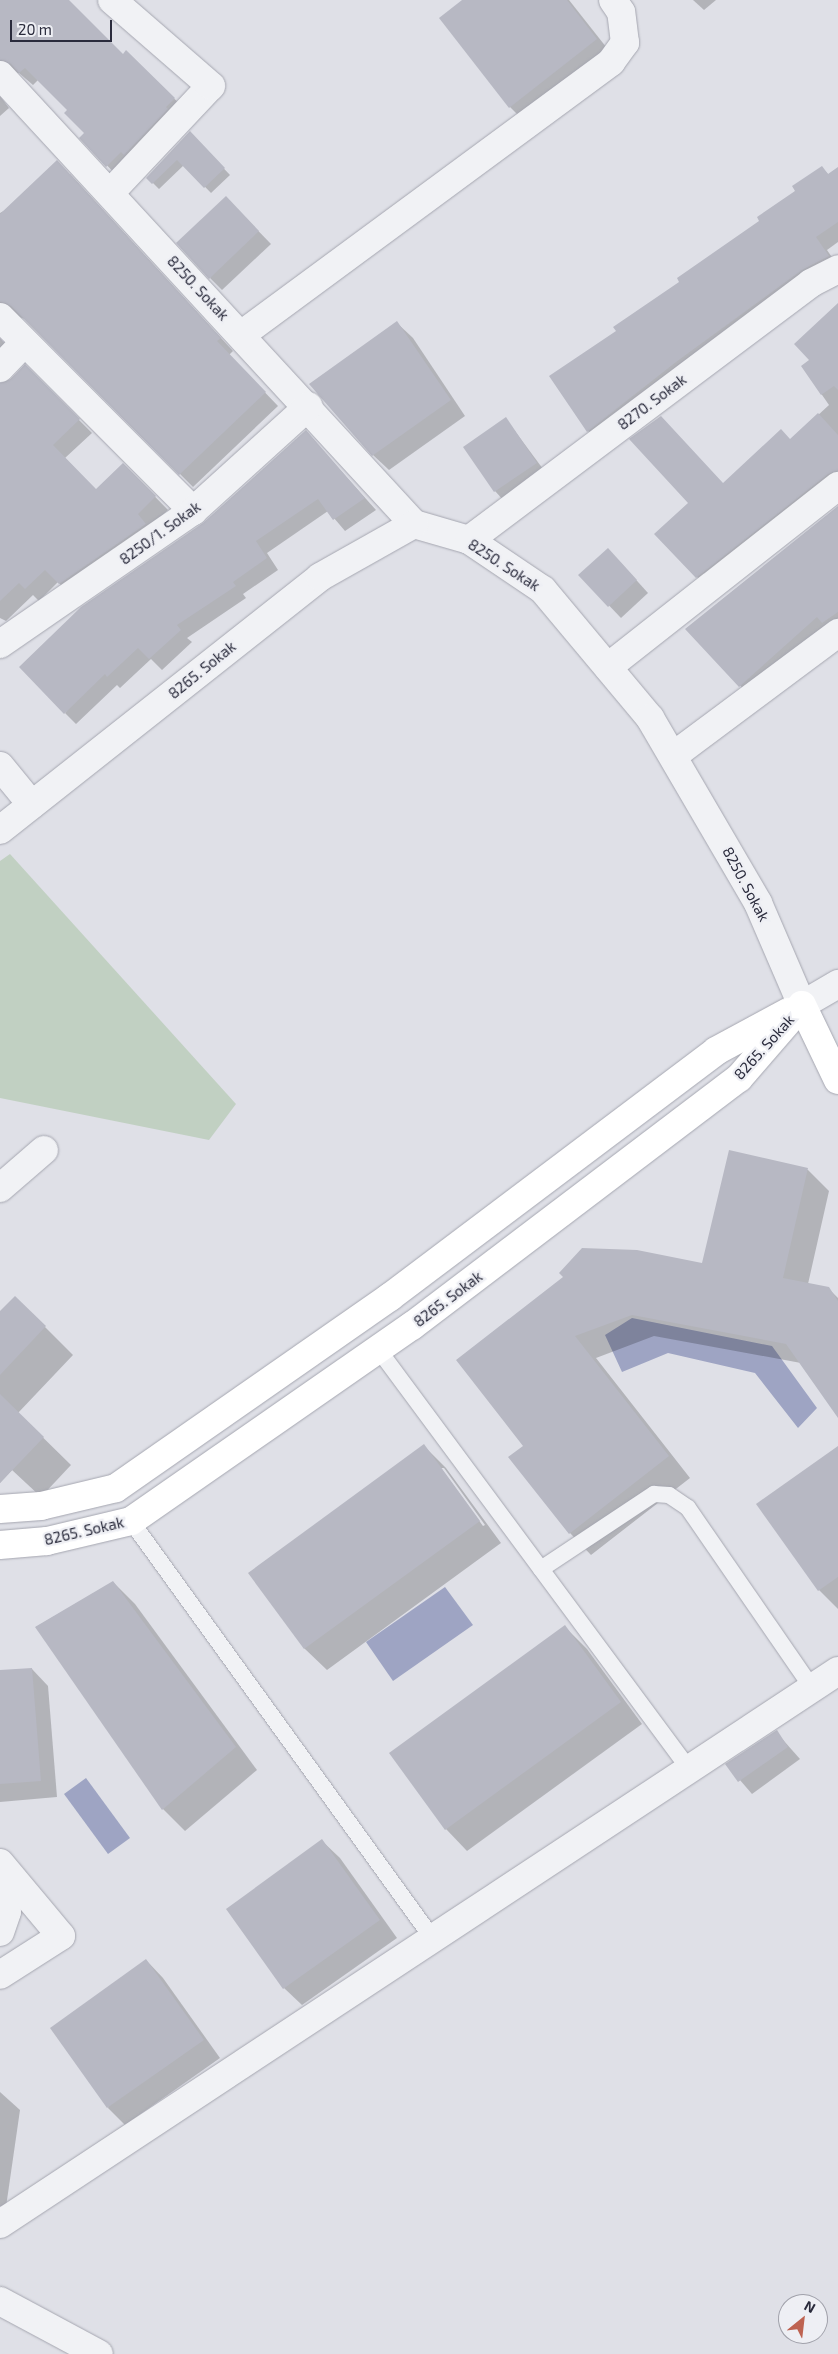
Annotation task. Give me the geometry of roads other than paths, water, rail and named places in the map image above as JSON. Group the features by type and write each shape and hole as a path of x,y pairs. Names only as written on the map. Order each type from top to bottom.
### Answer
{"street":[{"path":"110,193 211,86 112,0"},
{"path":"241,335 611,62 624,43 620,12 613,0"},
{"name":"8250. Sokak","path":"4,89 110,193 309,406 414,524 469,540 543,590 608,667 650,718 758,903 802,1005 838,1080"},
{"name":"8270. Sokak","path":"469,540 811,283 838,269"},
{"path":"0,316 24,343 193,511"},
{"path":"0,368 24,343"},
{"name":"8250/1. Sokak","path":"0,644 193,511 309,406"},
{"path":"608,667 838,486"},
{"name":"8265. Sokak","path":"0,830 320,577 414,524"},
{"path":"673,756 838,632"},
{"path":"0,766 32,805"},
{"path":"802,1005 838,984"},
{"name":"8265. Sokak","path":"0,1545 47,1541 131,1520 378,1349 739,1078 802,1005"},
{"name":"8265. Sokak","path":"0,1509 41,1506 116,1488 390,1297 716,1051 802,1005"},
{"path":"0,1188 44,1150"},
{"path":"0,2224 838,1671"},
{"path":"0,1863 7,1891 7,1912 0,1932"},
{"path":"0,1975 61,1936 7,1891"},
{"path":"0,2301 99,2354"}],"lane":[{"path":"378,1349 689,1769"},
{"path":"541,1569 654,1494 669,1496 688,1508 812,1688"},
{"path":"131,1520 433,1938"}],"water":[{"path":"632,1318 772,1346 817,1408 798,1428 755,1373 668,1353 622,1372 605,1335"},
{"path":"445,1587 473,1625 393,1681 366,1642"},
{"path":"86,1778 130,1838 108,1854 64,1794"}]}
